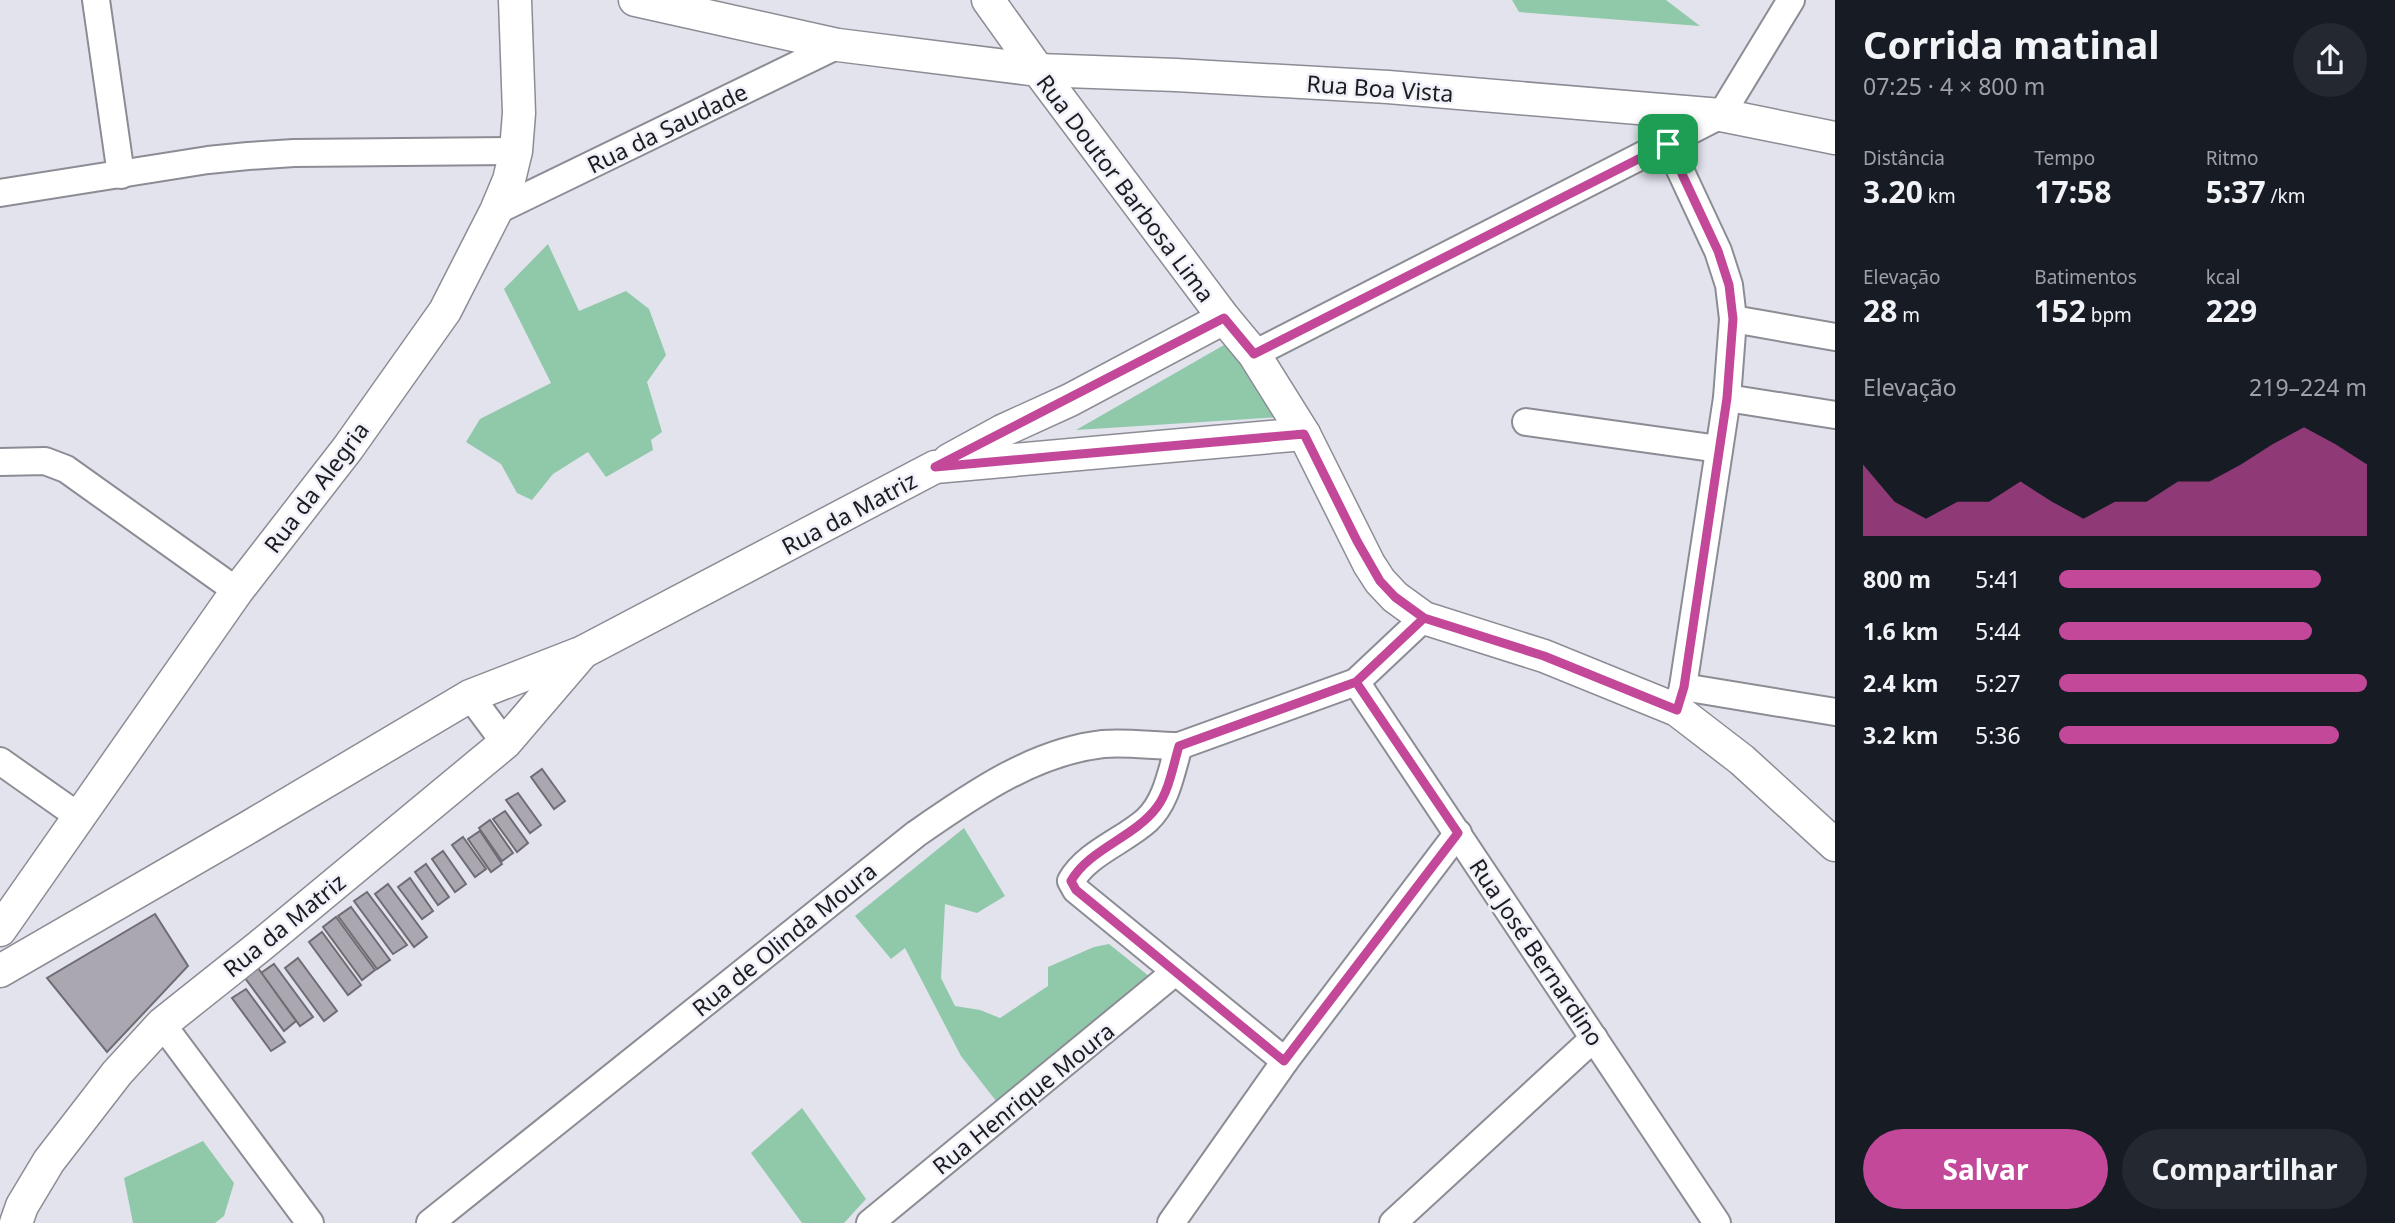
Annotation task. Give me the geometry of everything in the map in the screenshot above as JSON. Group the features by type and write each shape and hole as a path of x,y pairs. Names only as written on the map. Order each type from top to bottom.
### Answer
{"street":[{"path":"96,0 121,175"},
{"name":"Rua da Alegria","path":"0,930 81,818 237,591 348,448 444,311 496,211 509,180 516,151 519,113 516,0"},
{"path":"635,0 838,45 1038,70"},
{"name":"Rua Doutor Barbosa Lima","path":"988,0 1224,318 1254,354 1304,434 1380,581 1395,597 1424,618 1680,698 1742,760 1835,845"},
{"path":"1254,354 1721,115 1791,0"},
{"name":"Rua da Saudade","path":"496,211 838,45"},
{"name":"Rua Boa Vista","path":"1038,70 1388,87 1721,115 1835,138"},
{"path":"1668,144 1718,251 1729,285 1733,319 1727,398 1680,698 1834,704"},
{"path":"0,193 208,160 294,153 516,151"},
{"path":"935,467 1224,318"},
{"path":"1733,319 1835,337"},
{"path":"1727,398 1835,415"},
{"path":"1526,422 1719,449"},
{"name":"Rua da Matriz","path":"0,971 470,696 583,652 935,467 1304,434"},
{"path":"0,462 46,461 66,468 237,591"},
{"path":"1284,1061 1076,890 1071,881 1076,873 1146,820 1159,805 1179,746 1356,682 1424,618"},
{"name":"Rua da Matriz","path":"16,1223 22,1206 49,1161 117,1073 162,1024 505,743 583,652"},
{"name":"Rua José Bernardino","path":"1356,682 1717,1223"},
{"path":"470,696 505,743"},
{"name":"Rua de Olinda Moura","path":"430,1223 916,834 962,803 1018,770 1070,752 1101,744 1179,746"},
{"path":"0,761 81,818"},
{"path":"1171,1223 1284,1061 1458,833"},
{"name":"Rua Henrique Moura","path":"870,1223 1175,972"},
{"path":"162,1024 310,1223"},
{"path":"1408,1218 1594,1038"}],"green space":[{"path":"1512,0 1666,0 1700,26 1519,12"},
{"path":"548,244 579,311 626,291 649,309 666,355 647,382 662,432 651,440 653,450 606,477 588,452 553,474 532,500 517,493 501,464 466,442 480,419 551,383 504,289"},
{"path":"1231,341 1281,417 1076,430"},
{"path":"964,828 1005,896 977,913 945,904 941,978 955,1006 980,1010 1000,1018 1048,986 1048,967 1094,947 1109,944 1155,981 1000,1106 961,1056 905,948 891,959 855,916"},
{"path":"802,1108 866,1199 844,1223 802,1223 751,1153"},
{"path":"203,1141 234,1183 224,1216 215,1223 133,1223 124,1178"}],"building":[{"path":"542,769 565,801 554,809 531,777"},
{"path":"518,793 541,825 530,833 506,800"},
{"path":"505,811 528,843 517,852 493,819"},
{"path":"490,820 513,853 502,861 479,828"},
{"path":"480,831 502,864 491,872 468,839"},
{"path":"463,837 486,869 475,877 452,845"},
{"path":"443,851 466,884 455,892 432,859"},
{"path":"426,864 449,897 438,905 415,872"},
{"path":"410,878 433,911 422,919 398,887"},
{"path":"388,884 427,937 414,947 375,894"},
{"path":"367,892 407,945 393,954 354,901"},
{"path":"351,907 390,960 377,969 338,916"},
{"path":"155,914 188,966 107,1052 47,978"},
{"path":"336,917 375,970 362,980 323,927"},
{"path":"322,932 361,985 348,995 309,942"},
{"path":"298,958 337,1011 324,1021 285,968"},
{"path":"274,964 313,1017 300,1026 261,973"},
{"path":"258,968 296,1021 284,1031 245,978"},
{"path":"246,989 285,1042 271,1051 232,998"}],"route":[{"path":"1668,144 1254,354 1224,318 1070,400 1002,431 935,467 1304,434 1380,581 1395,597 1424,618 1356,682 1179,746 1159,805 1146,820 1085,864 1071,881 1076,890 1284,1061 1458,833 1356,682 1424,618 1544,656 1677,710 1684,687 1727,398 1733,319 1729,285 1718,251 1668,144"}]}
